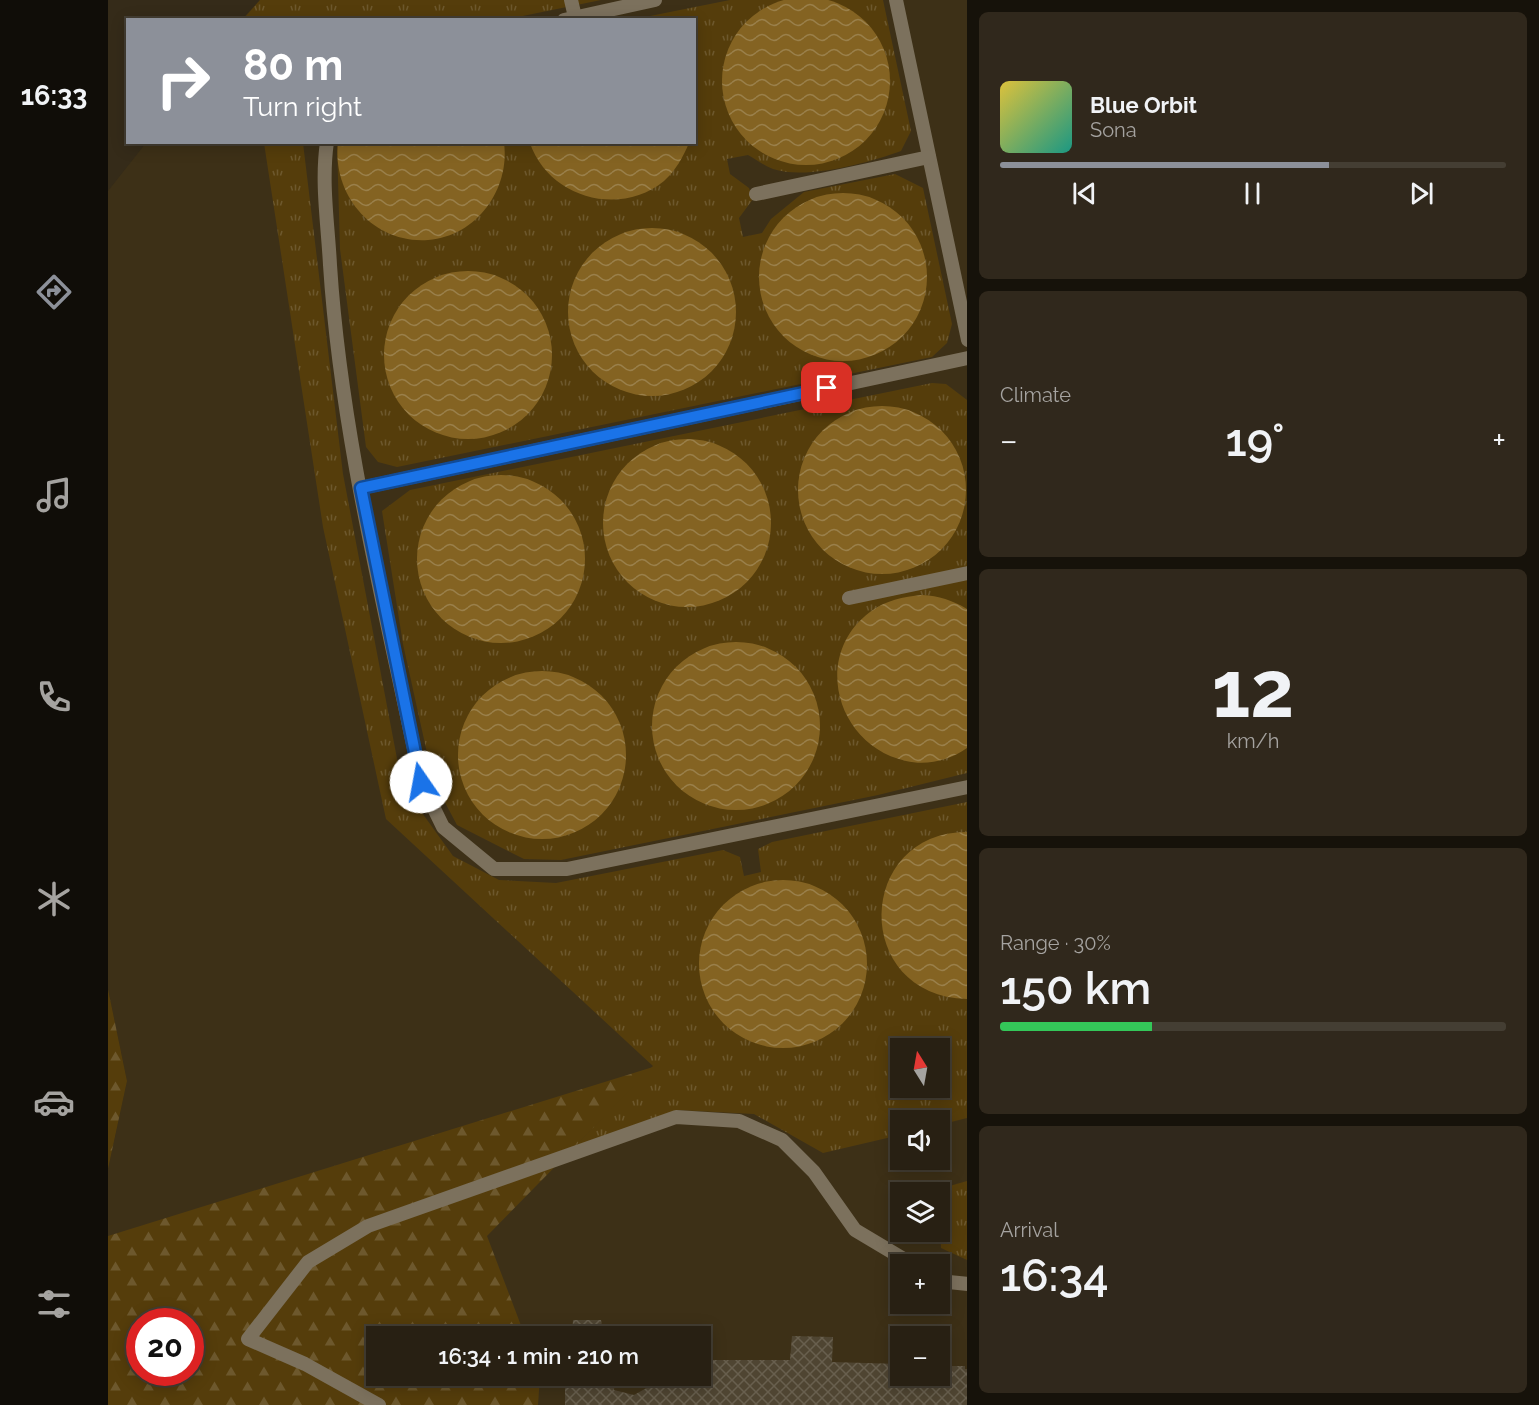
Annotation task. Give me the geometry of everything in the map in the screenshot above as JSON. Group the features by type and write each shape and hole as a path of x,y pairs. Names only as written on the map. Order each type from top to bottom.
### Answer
{"lane":[{"path":"571,0 569,18 655,0"},
{"path":"896,0 967,335"},
{"path":"327,144 325,185 334,327 361,488 421,782 443,827 494,869 567,870 967,787"},
{"path":"756,194 929,157"},
{"path":"361,488 967,358"},
{"path":"849,598 967,573"},
{"path":"379,1405 305,1364 248,1339 308,1262 368,1226 676,1117 739,1121 782,1140 814,1172 855,1230 895,1254"},
{"path":"950,1282 967,1284"}],"shaded area":[{"path":"260,0 967,0 967,1405 108,1405 108,1169 127,1081 108,989 108,191 145,144 696,144 696,18 243,18"}],"green space":[{"path":"260,0 601,0 513,18 245,17"},
{"path":"730,0 883,0 911,131 901,151 837,169 802,173 773,169 748,155 727,159 730,174 749,188 753,199 739,218 743,237 762,233 771,219 804,192 895,174 923,188 952,324 947,343 932,357 397,467 378,462 366,447 340,249 337,144 696,144 696,18 640,18"},
{"path":"264,144 303,144 343,474 402,785 453,856 499,880 556,883 723,850 740,857 744,876 761,872 758,849 772,842 967,802 967,1118 950,1122 950,1110 890,1110 890,1137 823,1153 754,1114 678,1110 572,1149 653,1066 386,819 323,527"},
{"path":"932,383 946,384 967,400 967,773 878,795 561,860 524,859 457,825 433,780 403,644 382,511 410,490"},
{"path":"108,989 127,1081 108,1169"},
{"path":"653,1067 487,1236 521,1326 366,1326 366,1386 539,1386 538,1405 108,1405 108,1236"},
{"path":"967,1181 967,1260 941,1248 941,1242 950,1242 950,1186"}],"water":[{"path":"790,-1 822,-1 852,11 876,35 888,65 890,81 888,97 876,127 852,151 822,163 806,165 790,163 760,151 736,127 724,97 722,81 724,65 736,35 760,11"},
{"path":"338,144 504,144 502,177 487,207 461,230 446,237 428,240 408,239 390,234 374,225 349,198 338,162"},
{"path":"531,144 688,144 679,163 664,181 646,192 627,198 607,199 587,196 568,189 552,177 539,162"},
{"path":"843,193 875,200 890,207 902,218 913,230 920,245 927,277 920,309 913,324 902,336 890,347 875,354 843,361 811,354 796,347 784,336 773,324 766,309 759,277 766,245 773,230 784,218 796,207 811,200"},
{"path":"652,228 684,235 699,242 711,253 722,265 729,280 736,312 729,344 722,359 711,371 699,382 684,389 652,396 620,389 605,382 593,371 582,359 575,344 568,312 575,280 582,265 593,253 605,242 620,235"},
{"path":"468,271 500,278 515,285 527,296 538,308 545,323 552,355 545,387 538,402 527,414 515,425 500,432 468,439 436,432 421,425 409,414 398,402 391,387 384,355 391,323 398,308 409,296 421,285 436,278"},
{"path":"882,406 914,413 929,420 941,431 952,443 959,458 966,490 959,522 952,537 941,549 929,560 914,567 882,574 850,567 835,560 823,549 812,537 805,522 798,490 805,458 812,443 823,431 835,420 850,413"},
{"path":"687,439 719,446 734,453 746,464 757,476 764,491 771,523 764,555 757,570 746,582 734,593 719,600 687,607 655,600 640,593 628,582 617,570 610,555 603,523 610,491 617,476 628,464 640,453 655,446"},
{"path":"501,475 533,482 548,489 560,500 571,512 578,527 585,559 578,591 571,606 560,618 548,629 533,636 501,643 469,636 454,629 442,618 431,606 424,591 417,559 424,527 431,512 442,500 454,489 469,482"},
{"path":"922,595 945,599 967,609 967,748 946,759 922,763 906,761 882,752 863,738 849,719 840,697 837,675 841,652 852,630 870,612 895,600"},
{"path":"736,642 768,649 783,656 795,667 806,679 813,694 820,726 813,758 806,773 795,785 783,796 768,803 736,810 704,803 689,796 677,785 666,773 659,758 652,726 659,694 666,679 677,667 689,656 704,649"},
{"path":"542,671 574,678 589,685 601,696 612,708 619,723 626,755 619,787 612,802 601,814 589,825 574,832 542,839 510,832 495,825 483,814 472,802 465,787 458,755 465,723 472,708 483,696 495,685 510,678"},
{"path":"967,832 967,999 929,991 902,972 886,945 882,914 887,884 903,858 930,839"},
{"path":"783,880 815,887 830,894 842,905 853,917 860,932 867,964 860,996 853,1011 842,1023 830,1034 815,1041 783,1048 751,1041 736,1034 724,1023 713,1011 706,996 699,964 706,932 713,917 724,905 736,894 751,887"}],"building":[{"path":"573,1320 601,1320 602,1326 573,1326"},
{"path":"792,1336 833,1337 832,1362 890,1364 890,1386 950,1386 950,1366 965,1366 967,1369 967,1405 565,1405 565,1386 614,1386 614,1390 634,1395 650,1386 711,1386 711,1360 790,1360"}],"route":[{"path":"421,782 361,488 827,388"}]}
